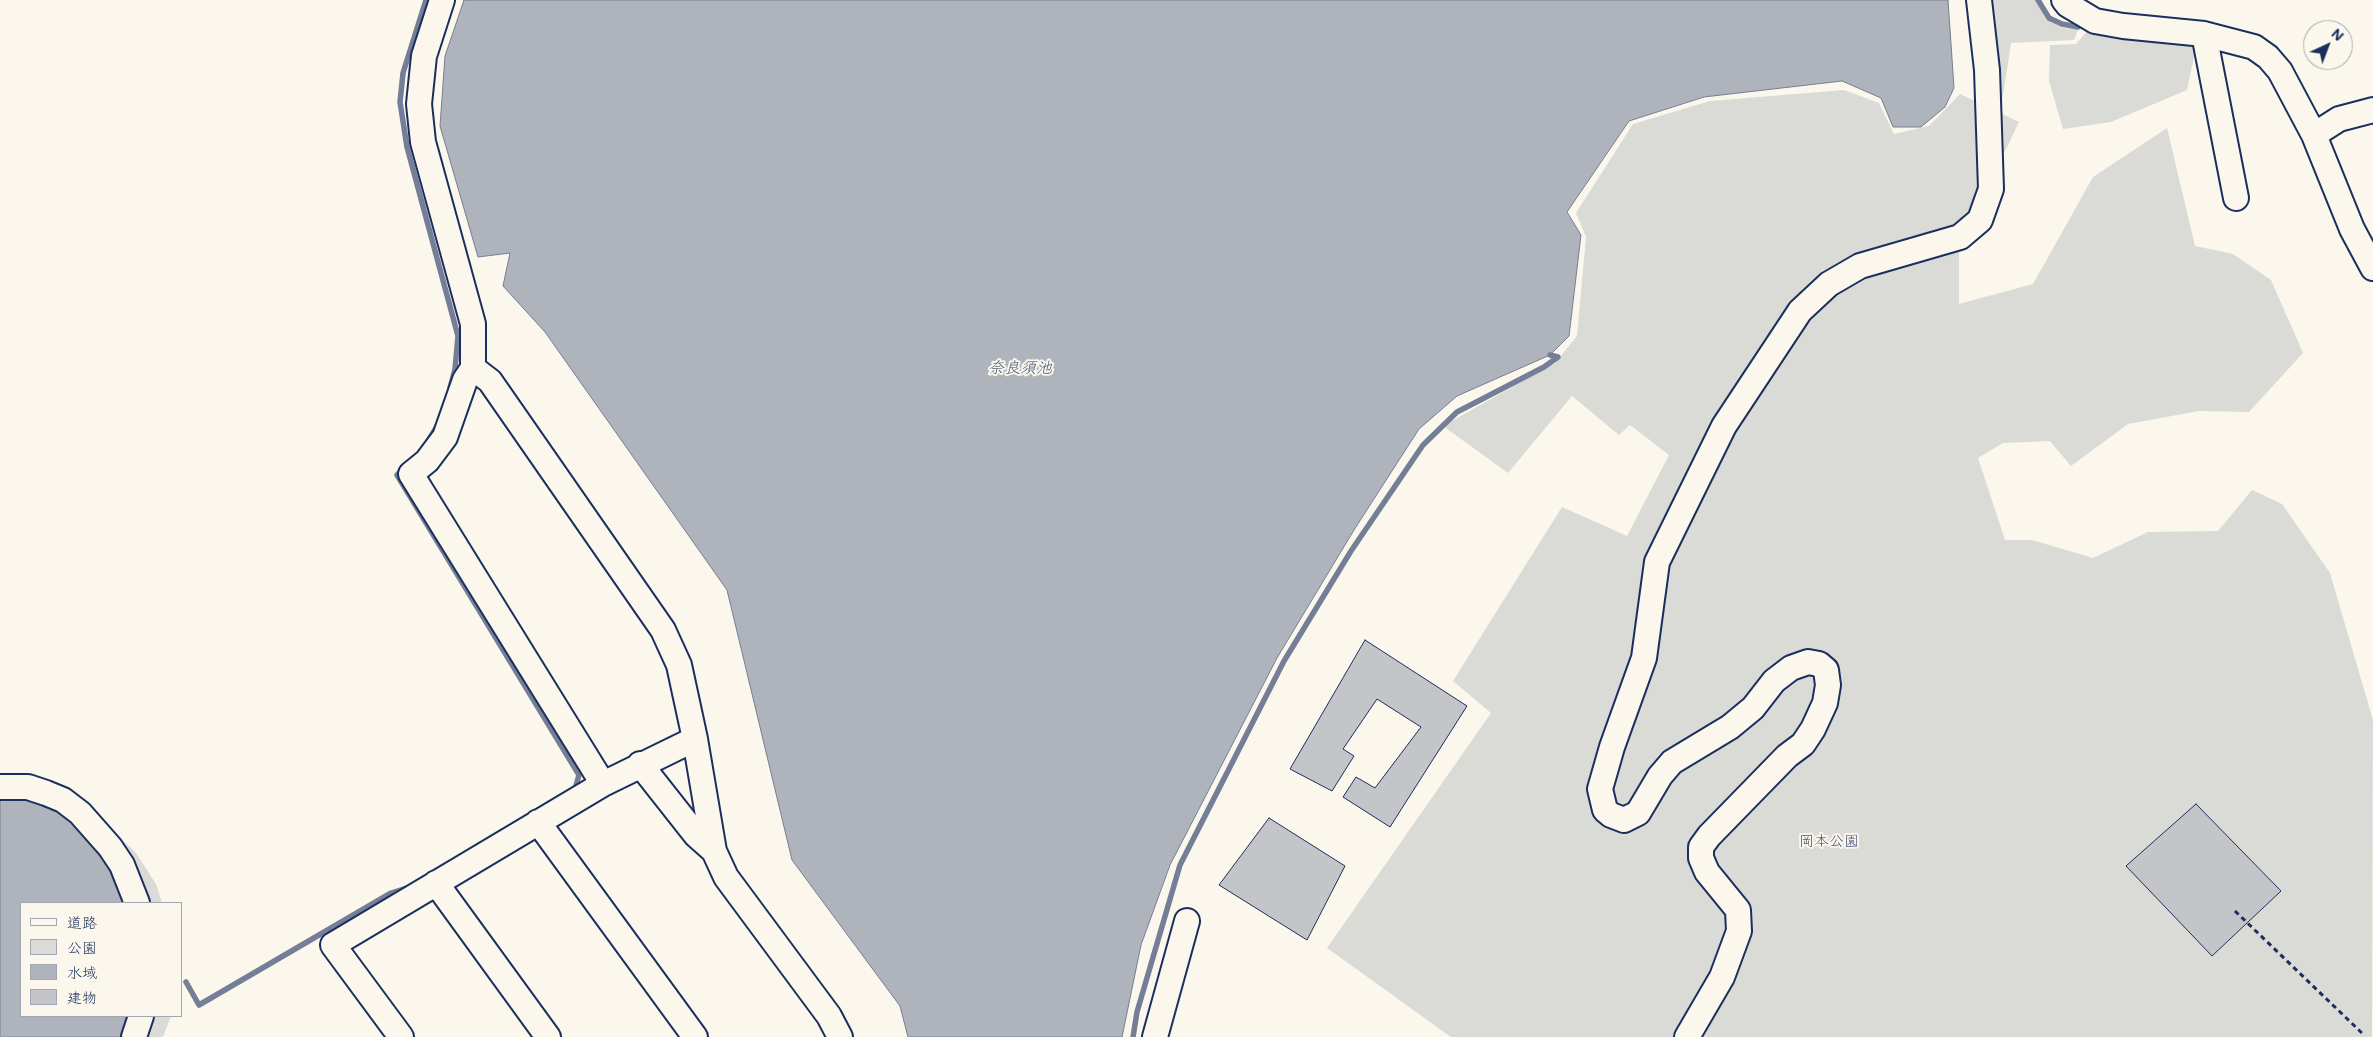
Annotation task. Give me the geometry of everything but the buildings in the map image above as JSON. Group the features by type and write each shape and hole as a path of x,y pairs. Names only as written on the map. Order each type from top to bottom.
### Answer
{"street":[{"path":"442,0 424,56 419,104 423,142 473,324 473,368 466,380 445,436 427,461 411,474 603,784"},
{"path":"1687,1037 1722,977 1739,931 1738,910 1707,872 1701,858 1701,847 1709,836 1787,756 1802,744 1813,729 1825,703 1828,685 1826,670 1819,664 1808,662 1791,668 1774,681 1753,708 1730,726 1672,762 1660,776 1638,813 1624,820 1604,810 1600,789 1612,747 1644,658 1657,562 1724,426 1800,311 1830,284 1860,266 1960,237 1980,220 1992,189 1987,70 1979,0"},
{"path":"2064,0 2068,5 2095,21 2123,26 2204,34 2254,47 2268,58 2280,71 2314,136 2352,229 2373,268"},
{"path":"2204,34 2236,198"},
{"path":"2314,136 2339,119 2373,110"},
{"path":"473,368 490,381 663,630 679,665 695,739 714,852 726,877 829,1016 840,1037"},
{"path":"392,1033 333,945 603,784 640,764 695,739"},
{"path":"640,764 696,835 714,852"},
{"path":"0,787 28,788 46,793 63,800 80,813 96,830 118,860 137,902"},
{"path":"538,822 695,1037"},
{"path":"436,883 548,1037"},
{"path":"1155,1037 1187,921"},
{"path":"134,1037 141,1017"}],"path":[{"path":"2234,911 2364,1035"}],"green space":[{"path":"1986,0 2035,0 2046,19 2063,28 2078,30 2074,40 2011,43 2002,102"},
{"path":"2089,29 2197,43 2187,90 2111,122 2063,129 2049,81 2050,45 2076,44"},
{"name":"岡本公園","path":"1844,90 1879,103 1894,134 1929,126 1960,94 2019,122 1959,247 1959,304 2033,284 2093,177 2167,128 2195,246 2233,254 2271,280 2303,353 2249,412 2199,411 2128,424 2071,466 2050,441 2003,443 1978,458 2005,540 2032,540 2093,558 2148,532 2218,531 2252,490 2282,504 2330,573 2373,720 2372,1037 1451,1037 1327,948 1491,713 1453,681 1562,507 1627,536 1669,455 1630,425 1619,435 1572,396 1508,473 1443,426 1555,363 1577,336 1586,237 1576,213 1633,124 1710,101"},
{"path":"108,826 136,853 156,884 162,902 150,902 128,853"},
{"path":"153,1017 171,1017 163,1037 148,1037"}],"water":[{"name":"奈良須池","path":"464,0 1948,0 1954,88 1945,107 1921,127 1893,127 1881,98 1842,81 1704,97 1629,121 1567,212 1581,235 1569,336 1550,355 1457,396 1419,429 1354,530 1277,658 1170,865 1141,945 1122,1037 908,1037 900,1006 792,860 727,590 545,332 503,286 510,253 478,257 440,126 445,56"},
{"path":"17,794 60,810 81,829 113,869 128,902 20,902 20,1017 132,1017 127,1037 0,1037 0,801"}],"waterway":[{"path":"426,0 403,73 400,102 407,147 458,336 455,369 450,388"},
{"path":"2038,0 2049,18 2062,24 2078,27"},
{"path":"1133,1037 1137,1012 1180,865 1284,661 1351,551 1423,445 1457,412 1544,367 1558,357 1550,355"},
{"path":"428,441 439,423"},
{"path":"404,468 397,475 579,775 575,789 571,792"},
{"path":"186,982 199,1005 391,893 410,887"}]}
